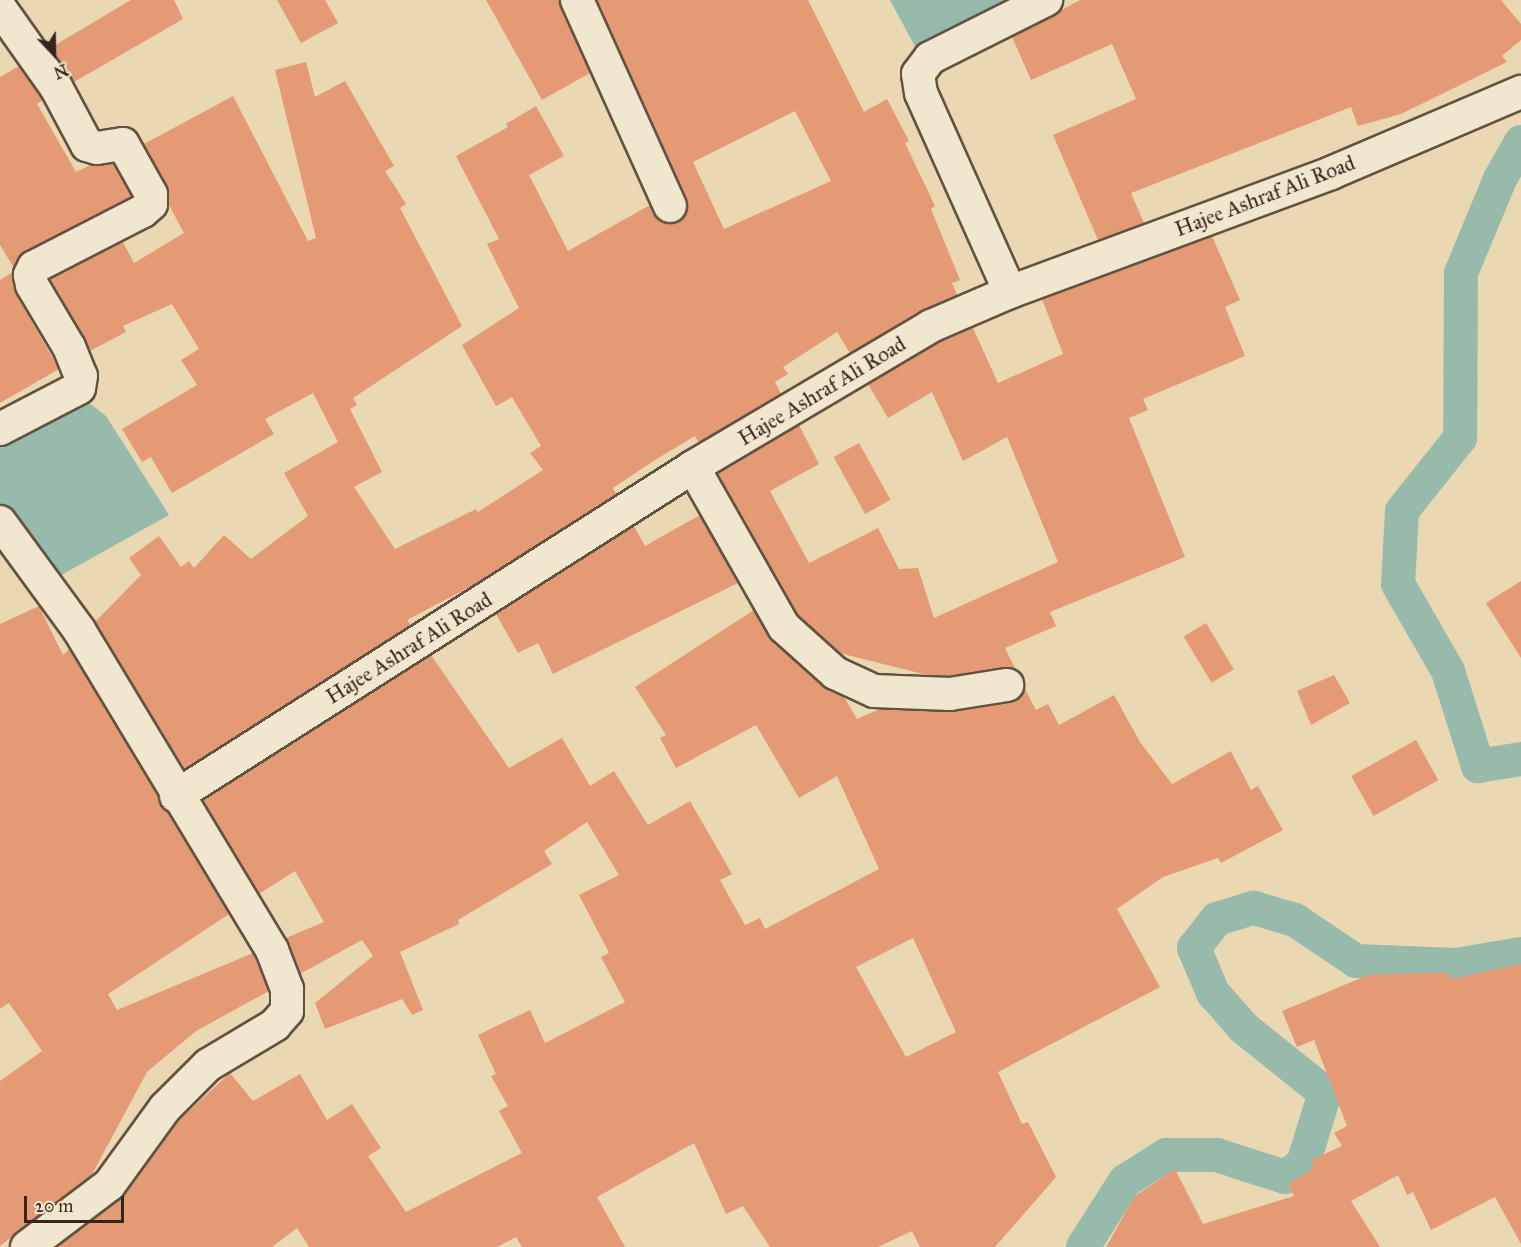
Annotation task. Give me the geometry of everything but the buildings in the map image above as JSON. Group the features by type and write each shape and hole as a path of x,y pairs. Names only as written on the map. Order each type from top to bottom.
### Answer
{"street":[{"path":"577,0 670,206"},
{"path":"1010,292 921,93 918,74 930,58 1046,0"},
{"path":"0,8 56,87 87,145 97,148 123,144 151,194 151,204 142,211 34,267 30,275 32,285 69,347 81,376 80,388 0,429"},
{"name":"Hajee Ashraf Ali Road","path":"176,796 693,467 931,326 1010,292 1331,173 1521,92"},
{"path":"693,467 784,627 835,673 874,691 950,694 1007,686"},
{"path":"0,522 79,630 176,796 272,950 286,989 287,1011 276,1025 208,1065 165,1108 109,1185 27,1247"}],"shaded area":[{"path":"890,0 1015,0 918,52"},
{"path":"64,402 88,402 106,416 169,515 56,578 0,512 0,432"}],"waterway":[{"path":"1521,142 1500,179 1461,273 1460,438 1402,511 1398,584 1448,671 1478,766 1521,759"},
{"path":"1083,1247 1125,1181 1166,1155 1217,1155 1285,1177 1303,1164 1325,1093 1244,1028 1213,993 1194,948 1217,919 1254,908 1295,920 1356,961 1456,965 1521,954"}]}
